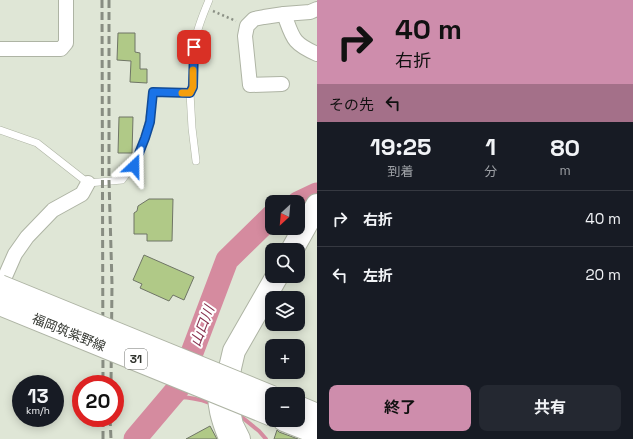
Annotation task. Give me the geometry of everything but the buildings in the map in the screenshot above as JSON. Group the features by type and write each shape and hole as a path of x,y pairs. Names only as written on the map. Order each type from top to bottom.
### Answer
{"main road":[{"path":"296,243 315,209"},
{"path":"239,439 232,425 226,403 230,368 234,352 273,283"},
{"name":"福岡筑紫野線","path":"0,287 265,394"},
{"name":"福岡筑紫野線","path":"0,304 265,412"},
{"path":"305,410 317,415"},
{"path":"302,427 317,433"}],"street":[{"path":"0,49 61,49 66,43 66,0"},
{"path":"282,84 250,85 245,36 248,26 254,20 284,14 310,12 317,9"},
{"path":"284,14 294,40 306,49 317,54"},
{"path":"0,287 15,254 27,237 52,210 82,194 88,183"},
{"path":"226,439 218,417 214,397 218,365 224,357 234,352"}],"lane":[{"path":"196,160 190,93 193,87 194,47 199,26 209,0"},
{"path":"0,130 37,143 88,183 122,180 134,166 145,138 150,122 153,92 190,93"}],"path":[{"path":"206,7 248,26"}],"waterway":[{"name":"山口川","path":"305,200 317,194"},
{"name":"山口川","path":"135,439 179,387 227,260 265,223"},
{"path":"169,398 190,398 210,403"},
{"path":"238,414 259,431 266,439"}],"railway":[{"path":"102,0 103,375"},
{"path":"109,0 109,180 112,284 111,375"},
{"path":"103,427 103,439"},
{"path":"110,427 111,439"}],"slow traffic":[{"path":"182,93 190,93 193,87 193,70"}],"route":[{"path":"134,166 150,122 153,92 190,93 193,87 194,47"}]}
